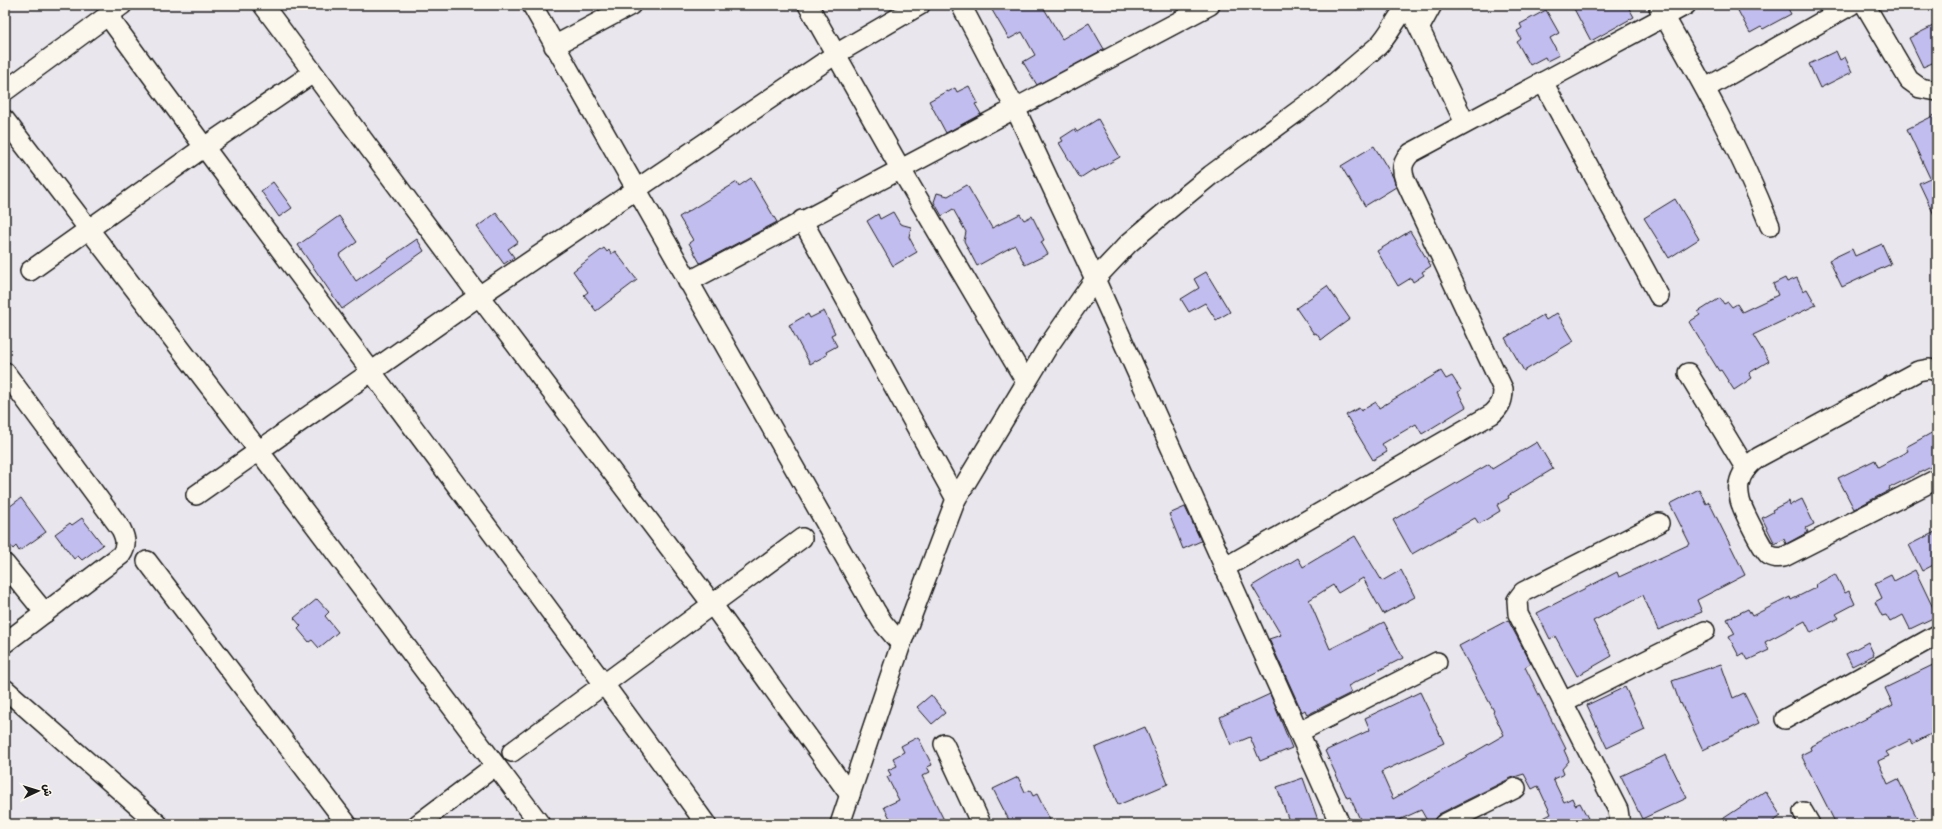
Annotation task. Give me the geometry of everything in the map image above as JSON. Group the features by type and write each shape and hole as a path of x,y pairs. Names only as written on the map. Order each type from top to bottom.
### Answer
{"street":[{"path":"263,5 479,296 712,604 850,795"},
{"path":"532,5 636,191 875,610 883,623 901,644"},
{"path":"554,46 631,5"},
{"path":"808,5 900,168 1026,382"},
{"path":"196,495 479,296 836,54 920,5"},
{"path":"961,5 1015,108 1095,279 1340,824"},
{"path":"688,282 802,220 1210,5"},
{"path":"840,824 901,644 956,499 1047,348 1095,279 1129,243 1162,215 1211,175 1324,92 1378,46 1388,35 1398,17 1408,5 1420,27 1465,123"},
{"path":"1420,27 1432,5"},
{"path":"1224,568 1492,414 1499,408 1503,398 1503,389 1402,173 1406,158 1465,123 1543,82 1661,11 1686,5"},
{"path":"1706,88 1851,5"},
{"path":"1864,5 1909,80 1920,88 1937,91"},
{"path":"5,91 115,10 204,148 605,684 706,824"},
{"path":"1661,11 1706,88 1741,157 1770,226"},
{"path":"30,271 312,73"},
{"path":"1543,82 1659,296"},
{"path":"5,120 88,231 259,451 540,824"},
{"path":"802,220 956,499"},
{"path":"1937,371 1929,369 1918,371 1759,457 1746,469 1739,484 1739,492 1743,508 1765,551 1769,555 1779,558 1784,557 1937,479"},
{"path":"5,372 121,529 126,539 124,551 121,555 5,643"},
{"path":"1688,373 1746,469"},
{"path":"1620,824 1618,810 1518,614 1517,600 1523,592 1660,523"},
{"path":"512,752 802,538"},
{"path":"146,562 347,824"},
{"path":"5,564 45,613"},
{"path":"1563,702 1705,631"},
{"path":"1785,719 1937,635"},
{"path":"1299,732 1437,662"},
{"path":"5,689 158,824"},
{"path":"944,744 981,824"},
{"path":"418,824 495,766"},
{"path":"1444,824 1516,788"}],"building":[{"path":"989,5 1042,5 1062,39 1089,23 1104,49 1037,85 1023,62 1035,55 1022,32 1009,39"},
{"path":"1572,5 1627,5 1634,17 1591,41"},
{"path":"1735,5 1786,5 1791,14 1763,29 1761,27 1750,33"},
{"path":"1546,10 1559,33 1550,38 1559,55 1547,61 1545,57 1530,65 1517,42 1521,39 1517,31 1522,28 1520,24"},
{"path":"1937,24 1937,61 1923,67 1909,38"},
{"path":"1836,51 1840,60 1845,57 1852,72 1820,88 1809,64"},
{"path":"969,86 978,103 975,104 981,114 946,133 929,101 955,88 957,92"},
{"path":"1937,114 1937,221 1919,183 1930,178 1907,129"},
{"path":"1098,119 1120,157 1095,171 1094,169 1080,178 1059,143 1063,141 1061,138 1075,129 1077,132"},
{"path":"1374,146 1393,177 1396,187 1365,206 1341,166"},
{"path":"751,178 777,222 700,263 689,243 693,240 679,217 737,182 739,186"},
{"path":"273,182 292,208 279,217 261,191"},
{"path":"967,185 992,228 1020,214 1024,220 1032,216 1044,240 1041,242 1048,254 1025,265 1015,245 977,266 964,241 966,232 953,209 942,216 934,202 937,193 948,196"},
{"path":"1675,199 1699,239 1669,258 1644,218"},
{"path":"893,212 900,224 911,227 909,237 917,252 893,266 867,221 878,214 880,219"},
{"path":"496,213 518,242 508,249 514,257 504,264 477,227"},
{"path":"339,216 357,242 339,255 356,281 417,239 424,251 342,309 298,245"},
{"path":"1410,231 1431,266 1422,272 1424,275 1413,282 1411,278 1398,286 1377,251"},
{"path":"1882,244 1891,264 1842,287 1829,260 1852,249 1855,256"},
{"path":"604,248 607,252 609,250 611,254 615,251 637,280 596,311 584,295 588,292 573,271"},
{"path":"1206,272 1230,312 1216,320 1205,303 1189,312 1181,299 1199,288 1194,279"},
{"path":"1785,278 1787,282 1797,278 1803,291 1807,289 1816,305 1753,335 1769,361 1749,373 1752,378 1734,390 1721,370 1719,371 1689,322 1700,315 1698,312 1720,298 1724,304 1728,302 1732,307 1737,304 1742,312 1778,295 1773,284"},
{"path":"1327,286 1350,319 1321,340 1316,333 1314,334 1296,308"},
{"path":"824,311 835,333 831,335 837,346 826,352 827,355 810,364 789,325 808,314 810,318"},
{"path":"1557,313 1574,341 1524,371 1505,338 1543,315 1546,320"},
{"path":"1441,371 1446,379 1452,376 1461,390 1458,392 1466,407 1422,434 1416,424 1382,444 1387,452 1373,460 1346,415 1359,408 1361,411 1376,402 1379,408"},
{"path":"1937,430 1937,464 1889,488 1890,490 1854,509 1838,478 1875,460 1878,467 1908,451 1906,447"},
{"path":"1537,442 1553,469 1508,496 1509,498 1497,505 1500,511 1479,524 1475,518 1412,554 1393,520 1489,464 1492,469"},
{"path":"1699,489 1706,504 1709,502 1745,575 1697,600 1702,612 1658,630 1643,595 1593,621 1612,656 1577,676 1555,636 1550,639 1537,613 1617,572 1619,577 1690,544 1670,504"},
{"path":"21,498 46,532 19,551 16,546 13,549 5,539 5,510"},
{"path":"1802,499 1814,524 1806,528 1808,532 1786,544 1784,539 1775,544 1762,518 1773,512 1772,510 1789,501 1790,505"},
{"path":"1185,507 1201,541 1183,549 1169,514"},
{"path":"82,518 103,545 82,560 78,556 74,559 55,534 70,523 72,525"},
{"path":"1937,531 1937,563 1922,571 1909,545"},
{"path":"1355,536 1382,581 1401,570 1415,597 1383,614 1363,578 1338,593 1333,585 1309,600 1330,649 1384,622 1403,658 1348,686 1351,693 1307,715 1305,710 1302,712 1269,639 1281,635 1252,586 1298,558 1303,567"},
{"path":"1915,570 1937,616 1910,629 1903,615 1890,622 1886,615 1882,616 1875,602 1882,598 1875,583 1891,575 1894,581"},
{"path":"1835,574 1845,593 1849,591 1855,604 1836,614 1839,618 1811,633 1805,621 1765,642 1769,650 1748,660 1744,653 1739,656 1729,637 1735,634 1727,619 1748,609 1752,616 1790,597 1791,600 1817,587 1815,585"},
{"path":"317,599 329,612 325,616 338,632 319,648 312,640 309,642 298,629 301,626 294,618"},
{"path":"1508,620 1531,663 1525,667 1566,749 1564,750 1569,761 1562,769 1564,774 1553,779 1564,802 1572,798 1575,805 1580,803 1591,824 1532,824 1551,814 1538,786 1532,789 1524,774 1511,778 1439,814 1435,818 1433,824 1429,824 1421,810 1390,824 1362,824 1350,797 1347,798 1325,751 1370,730 1365,718 1420,692 1444,743 1381,772 1393,799 1504,735 1493,712 1494,711 1459,646"},
{"path":"1868,642 1874,655 1852,666 1846,654"},
{"path":"1937,663 1937,726 1931,729 1933,733 1912,744 1910,740 1886,752 1889,756 1878,761 1888,784 1898,779 1920,824 1836,824 1801,755 1811,750 1810,747 1893,705 1885,688"},
{"path":"1721,664 1733,698 1744,693 1759,723 1703,750 1681,703 1680,704 1672,681"},
{"path":"1625,687 1645,730 1607,748 1587,705"},
{"path":"1270,694 1292,748 1260,761 1250,737 1231,745 1220,717"},
{"path":"931,695 945,713 932,724 917,707"},
{"path":"1145,727 1168,784 1118,805 1095,748"},
{"path":"918,737 932,765 927,767 930,772 922,776 946,824 893,824 884,807 899,800 887,777 891,775 888,770 897,766 893,758 904,752 901,746"},
{"path":"1666,755 1687,798 1642,819 1621,776"},
{"path":"1018,777 1025,792 1030,790 1033,796 1037,794 1052,824 1011,824 993,789"},
{"path":"1303,778 1318,820 1307,824 1290,824 1277,787"},
{"path":"1765,791 1781,816 1769,824 1715,824"}]}
